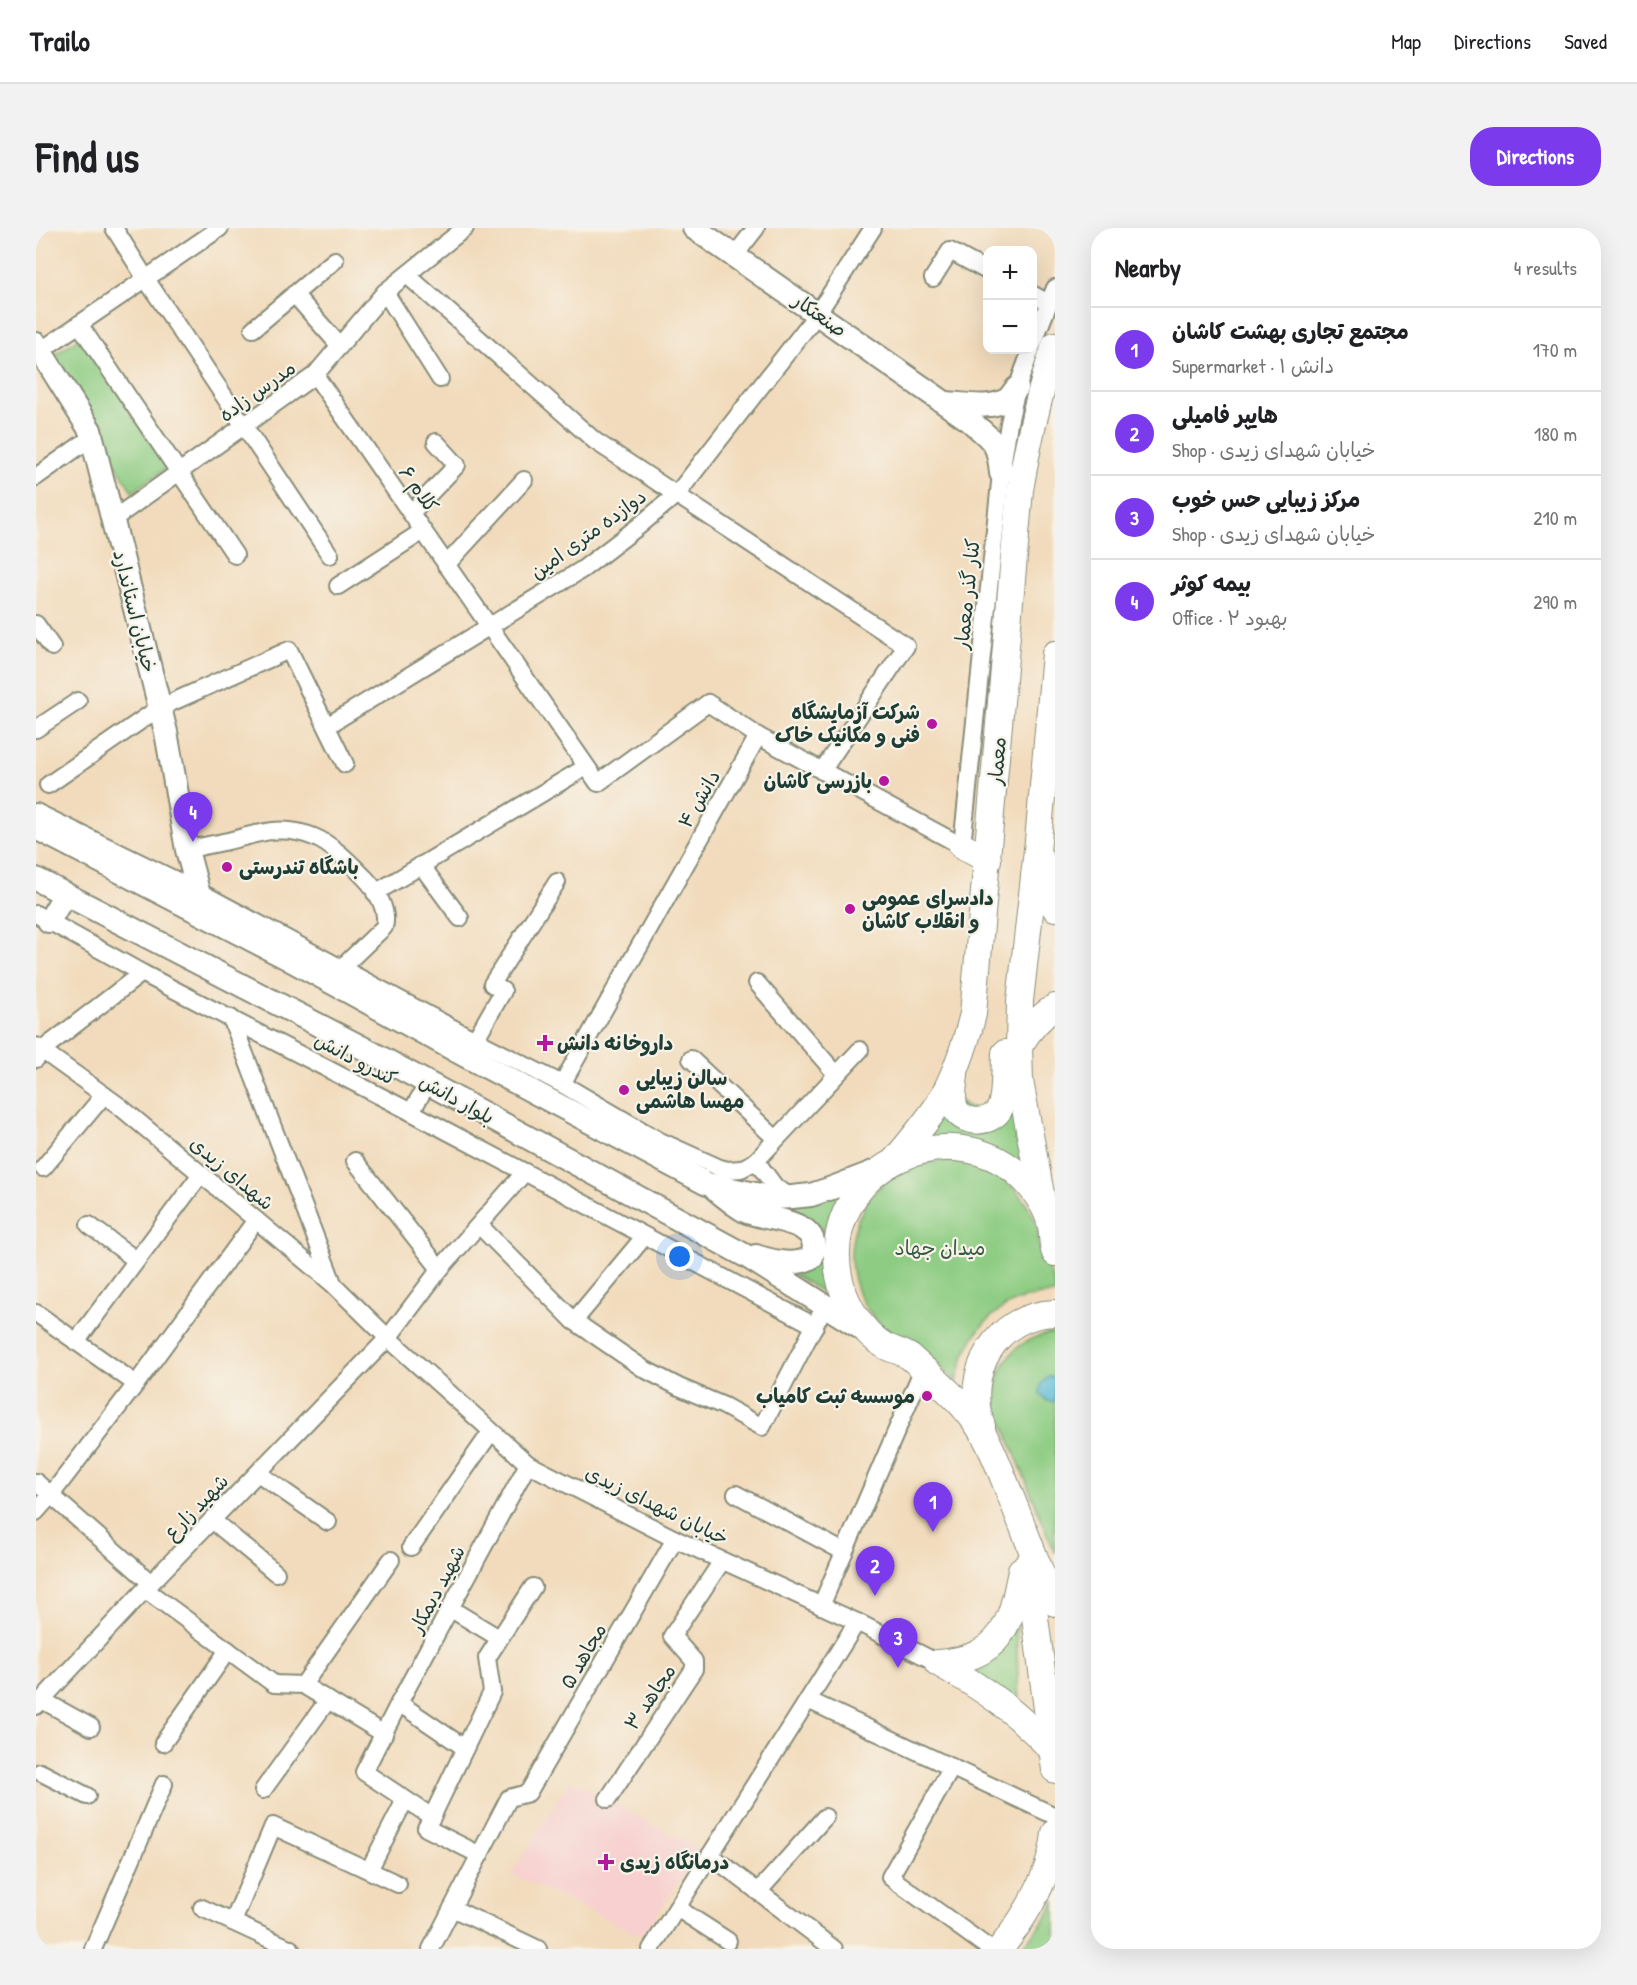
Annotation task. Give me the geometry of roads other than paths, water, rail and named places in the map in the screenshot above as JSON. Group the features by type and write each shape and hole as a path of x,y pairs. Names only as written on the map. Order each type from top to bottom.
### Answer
{"main road":[{"name":"صنعتکار","path":"694,228 969,420 993,441 999,452 1001,473"},
{"name":"معمار","path":"888,1164 936,1107 956,1069 973,1014 1020,490 1034,415 1055,345"},
{"name":"خیابان استاندارد","path":"38,347 90,430 166,732 187,850 198,891"},
{"path":"945,403 995,404 1008,399 1017,388"},
{"path":"1043,1205 1020,1081 1019,1046 1020,1001 1038,842 1055,654"},
{"path":"36,828 121,863 334,974 707,1184 746,1211 796,1224 807,1231 814,1251 812,1257 806,1261 789,1263 764,1258 724,1244"},
{"path":"1038,842 1055,908"},
{"path":"962,846 988,860"},
{"name":"بلوار دانش","path":"36,879 365,1049 746,1256 870,1334"},
{"path":"42,918 66,894"},
{"path":"956,1069 953,1101 958,1113 972,1120 983,1121 992,1117 1001,1104 1007,1023 1020,1001"},
{"path":"1019,1046 1031,1028 1055,1006"},
{"path":"707,1184 775,1198 811,1195 911,1153 945,1147 979,1152 1009,1167 1034,1190 1050,1221 1055,1253"},
{"path":"888,1164 868,1180 848,1208 838,1240 837,1257 843,1291 850,1306 870,1334 884,1345 908,1356 923,1369 966,1409 987,1438"},
{"path":"1055,1314 1034,1317 1017,1323 1004,1333 991,1347 982,1362 975,1396 978,1414 987,1438 1055,1603"},
{"path":"938,1663 953,1662 975,1656 992,1644 1002,1632 1009,1621 1016,1598 1024,1531"},
{"path":"1024,1531 1054,1761"},
{"path":"938,1663 1005,1704 1029,1726 1054,1761"},
{"path":"1000,1949 1021,1923 1039,1888 1049,1862 1055,1833"}],"street":[{"path":"114,228 330,555"},
{"name":"مدرس زاده","path":"112,520 315,375 385,292 465,228"},
{"path":"735,255 756,228"},
{"name":"دوازده متری امین","path":"327,726 582,569 677,494 818,313 873,228"},
{"path":"38,347 79,324 213,230"},
{"path":"933,278 950,251 983,269"},
{"path":"253,328 335,260"},
{"path":"406,274 595,441 906,646 822,771"},
{"path":"385,292 440,379"},
{"path":"294,294 340,346"},
{"path":"1037,294 1052,295"},
{"name":"کنار گذر معمار","path":"1037,335 1052,295"},
{"path":"79,324 235,555"},
{"name":"کنار گذر معمار","path":"962,846 1001,473 1017,388 1030,354"},
{"name":"کلام ۶","path":"315,375 586,767"},
{"path":"36,477 92,437"},
{"path":"411,513 457,465 436,442"},
{"path":"446,565 524,480"},
{"path":"338,586 423,531"},
{"path":"36,624 52,647"},
{"path":"48,785 159,708 289,650 345,764"},
{"path":"36,729 78,701"},
{"path":"375,892 586,767 598,783 708,702 759,736 962,846"},
{"name":"دانش ۴","path":"562,1084 759,736"},
{"path":"36,812 121,863 198,891 334,974 475,1040 562,1084 658,1140 720,1168 741,1169 756,1161 860,1050"},
{"path":"187,850 271,829 290,830 315,837 354,867 370,884 387,919 384,927 334,974"},
{"path":"421,865 460,918"},
{"path":"475,1040 503,991 492,984 557,882"},
{"name":"کندرو دانش","path":"42,918 142,973 411,1112 815,1326"},
{"path":"38,1052 142,973"},
{"path":"757,983 836,1074"},
{"path":"231,1018 333,1284"},
{"name":"شهدای زیدی","path":"38,1052 104,1095 201,1174 333,1284 388,1338"},
{"path":"691,1059 776,1139"},
{"path":"411,1112 428,1083"},
{"path":"43,1167 104,1095"},
{"path":"354,1161 440,1269"},
{"path":"756,1161 776,1188 792,1197"},
{"name":"شهید زارع","path":"39,1703 388,1338 440,1269 525,1172"},
{"path":"76,1342 201,1174"},
{"path":"36,1512 136,1384 256,1220"},
{"path":"89,1225 136,1260"},
{"path":"479,1225 574,1321 644,1369 724,1406 762,1427 824,1305"},
{"path":"574,1321 644,1237"},
{"path":"36,1313 136,1384"},
{"name":"خیابان شهدای زیدی","path":"388,1338 528,1464 675,1539 857,1622 938,1663"},
{"path":"821,1606 923,1369"},
{"path":"411,1547 491,1432"},
{"name":"شهید دیمکار","path":"405,1800 364,1772 528,1464"},
{"path":"258,1473 328,1522"},
{"path":"36,1482 149,1586 274,1684 303,1685 384,1734"},
{"path":"736,1494 844,1552"},
{"path":"212,1520 276,1573"},
{"name":"مجاهد ۵","path":"480,1855 509,1798 528,1793 675,1539"},
{"path":"303,1685 391,1560"},
{"name":"مجاهد ۳","path":"608,1799 694,1669 693,1661 672,1636 722,1561"},
{"path":"431,1949 480,1855 426,1828 492,1692 487,1658 533,1587"},
{"path":"451,1609 499,1638"},
{"path":"651,1949 857,1622"},
{"path":"163,1743 228,1650"},
{"path":"263,1790 328,1700"},
{"path":"808,1700 1055,1816"},
{"path":"39,1703 91,1727"},
{"path":"399,1703 465,1748"},
{"path":"951,1767 890,1877 990,1949"},
{"path":"37,1774 87,1796"},
{"path":"93,1949 164,1784"},
{"path":"369,1870 405,1800 432,1817"},
{"path":"758,1892 825,1817"},
{"path":"233,1922 273,1826 398,1884"},
{"path":"710,1855 834,1949"},
{"path":"202,1908 291,1949"},
{"path":"452,1908 538,1949"},
{"path":"677,1908 728,1941"}],"water":[{"path":"1048,1377 1055,1377 1055,1402 1047,1401 1040,1394 1041,1384"}],"place":[{"name":"شرکت آزمایشگاه فنی و مکانیک خاک","path":"932,724"},
{"name":"بازرسی کاشان","path":"884,781"},
{"name":"بیمه کوثر","path":"193,842"},
{"name":"باشگاه تندرستی","path":"227,867"},
{"name":"دادسرای عمومی و انقلاب کاشان","path":"850,909"},
{"name":"داروخانه دانش","path":"545,1043"},
{"name":"سالن زیبایی مهسا هاشمی","path":"624,1090"},
{"name":"موسسه ثبت کامیاب","path":"927,1396"},
{"name":"مجتمع تجاری بهشت کاشان","path":"933,1532"},
{"name":"هایپر فامیلی","path":"875,1596"},
{"name":"مرکز زیبایی حس خوب","path":"898,1668"},
{"name":"درمانگاه زیدی","path":"606,1862"}],"park label":[{"name":"میدان جهاد","path":"940,1248"}]}
